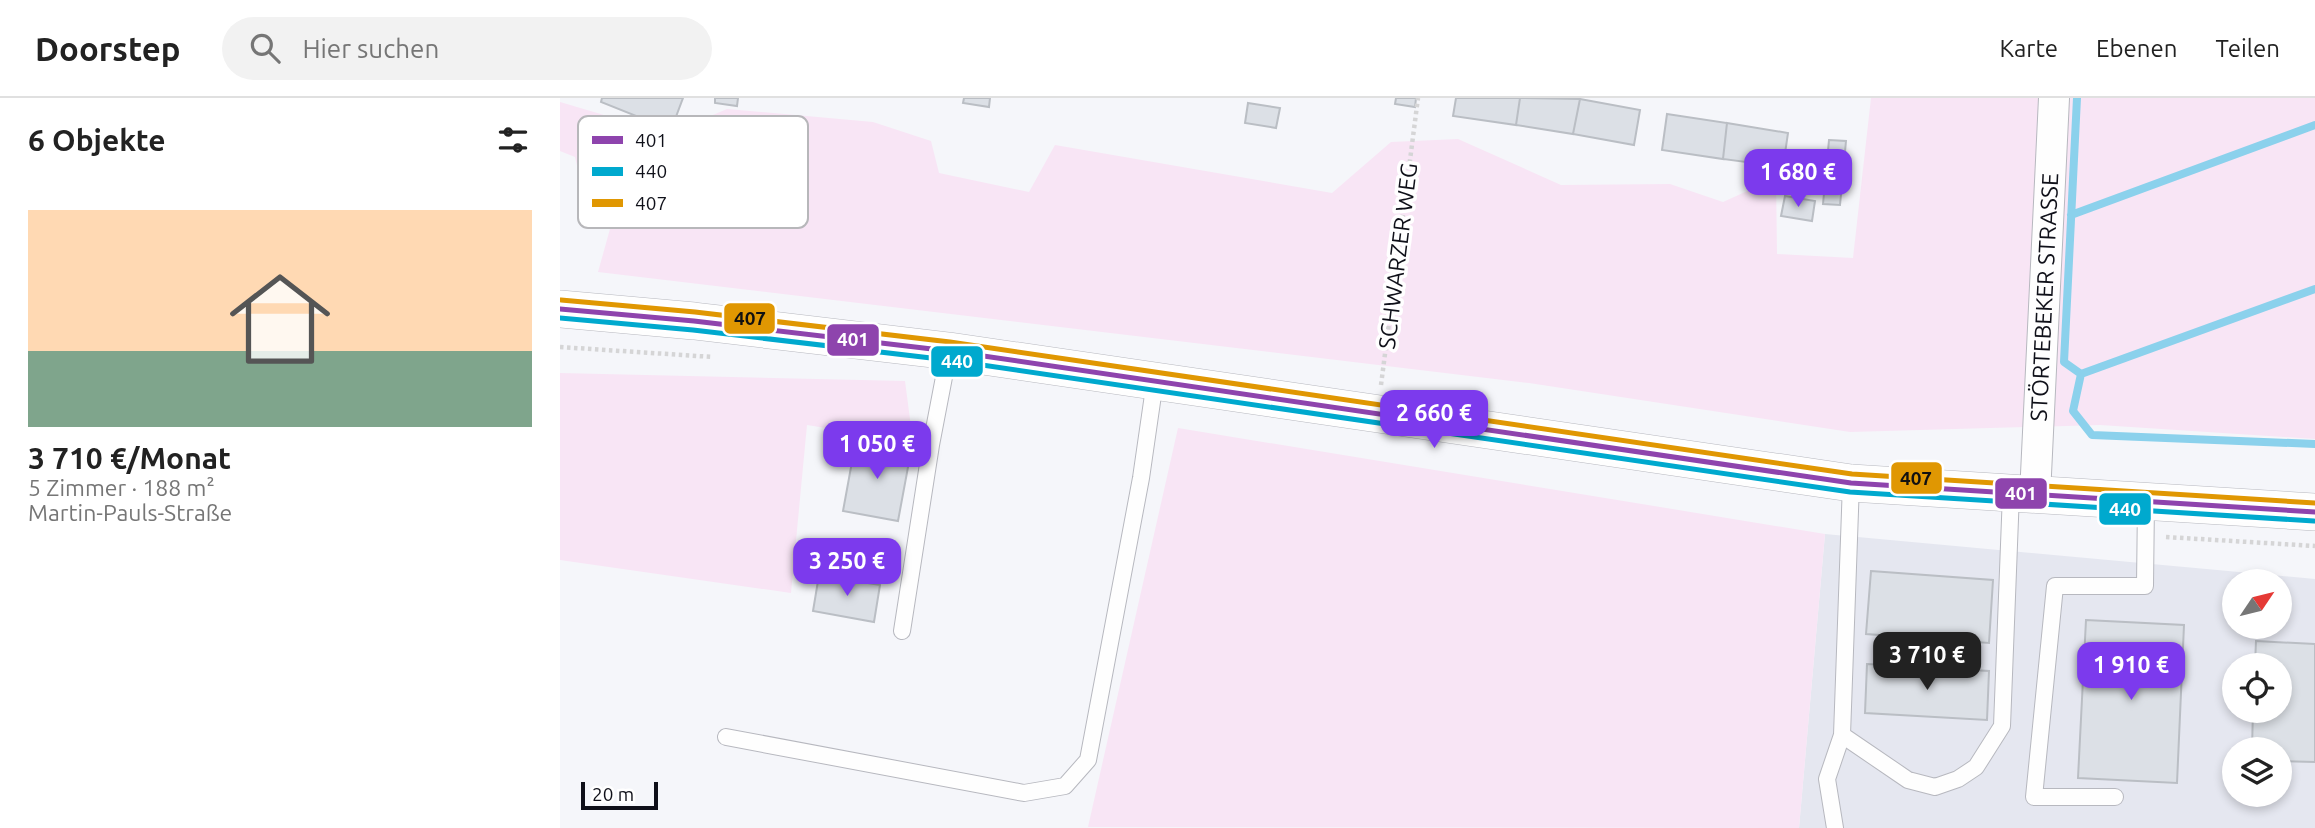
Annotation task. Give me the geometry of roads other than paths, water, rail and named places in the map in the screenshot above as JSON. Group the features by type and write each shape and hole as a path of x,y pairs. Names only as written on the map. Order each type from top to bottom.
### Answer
{"street":[{"name":"STÖRTEBEKER STRASSE","path":"2023,494 2054,98"},
{"path":"560,309 694,321 949,351 1851,483 2315,513"}],"lane":[{"path":"902,631 931,445 949,351"},
{"path":"726,737 1024,793 1065,786 1088,760 1141,478 1155,381"},
{"path":"1835,828 1827,779 1842,735 1851,483"},
{"path":"1842,735 1908,780 1935,787 1958,779 1976,767 2001,726 2023,494"},
{"path":"2115,797 2034,797 2055,586 2145,586 2146,502"}],"waterway":[{"path":"2077,98 2064,362 2081,374"},
{"path":"2071,215 2315,125"},
{"path":"2315,289 2081,374 2073,411 2092,435 2315,444"}]}
